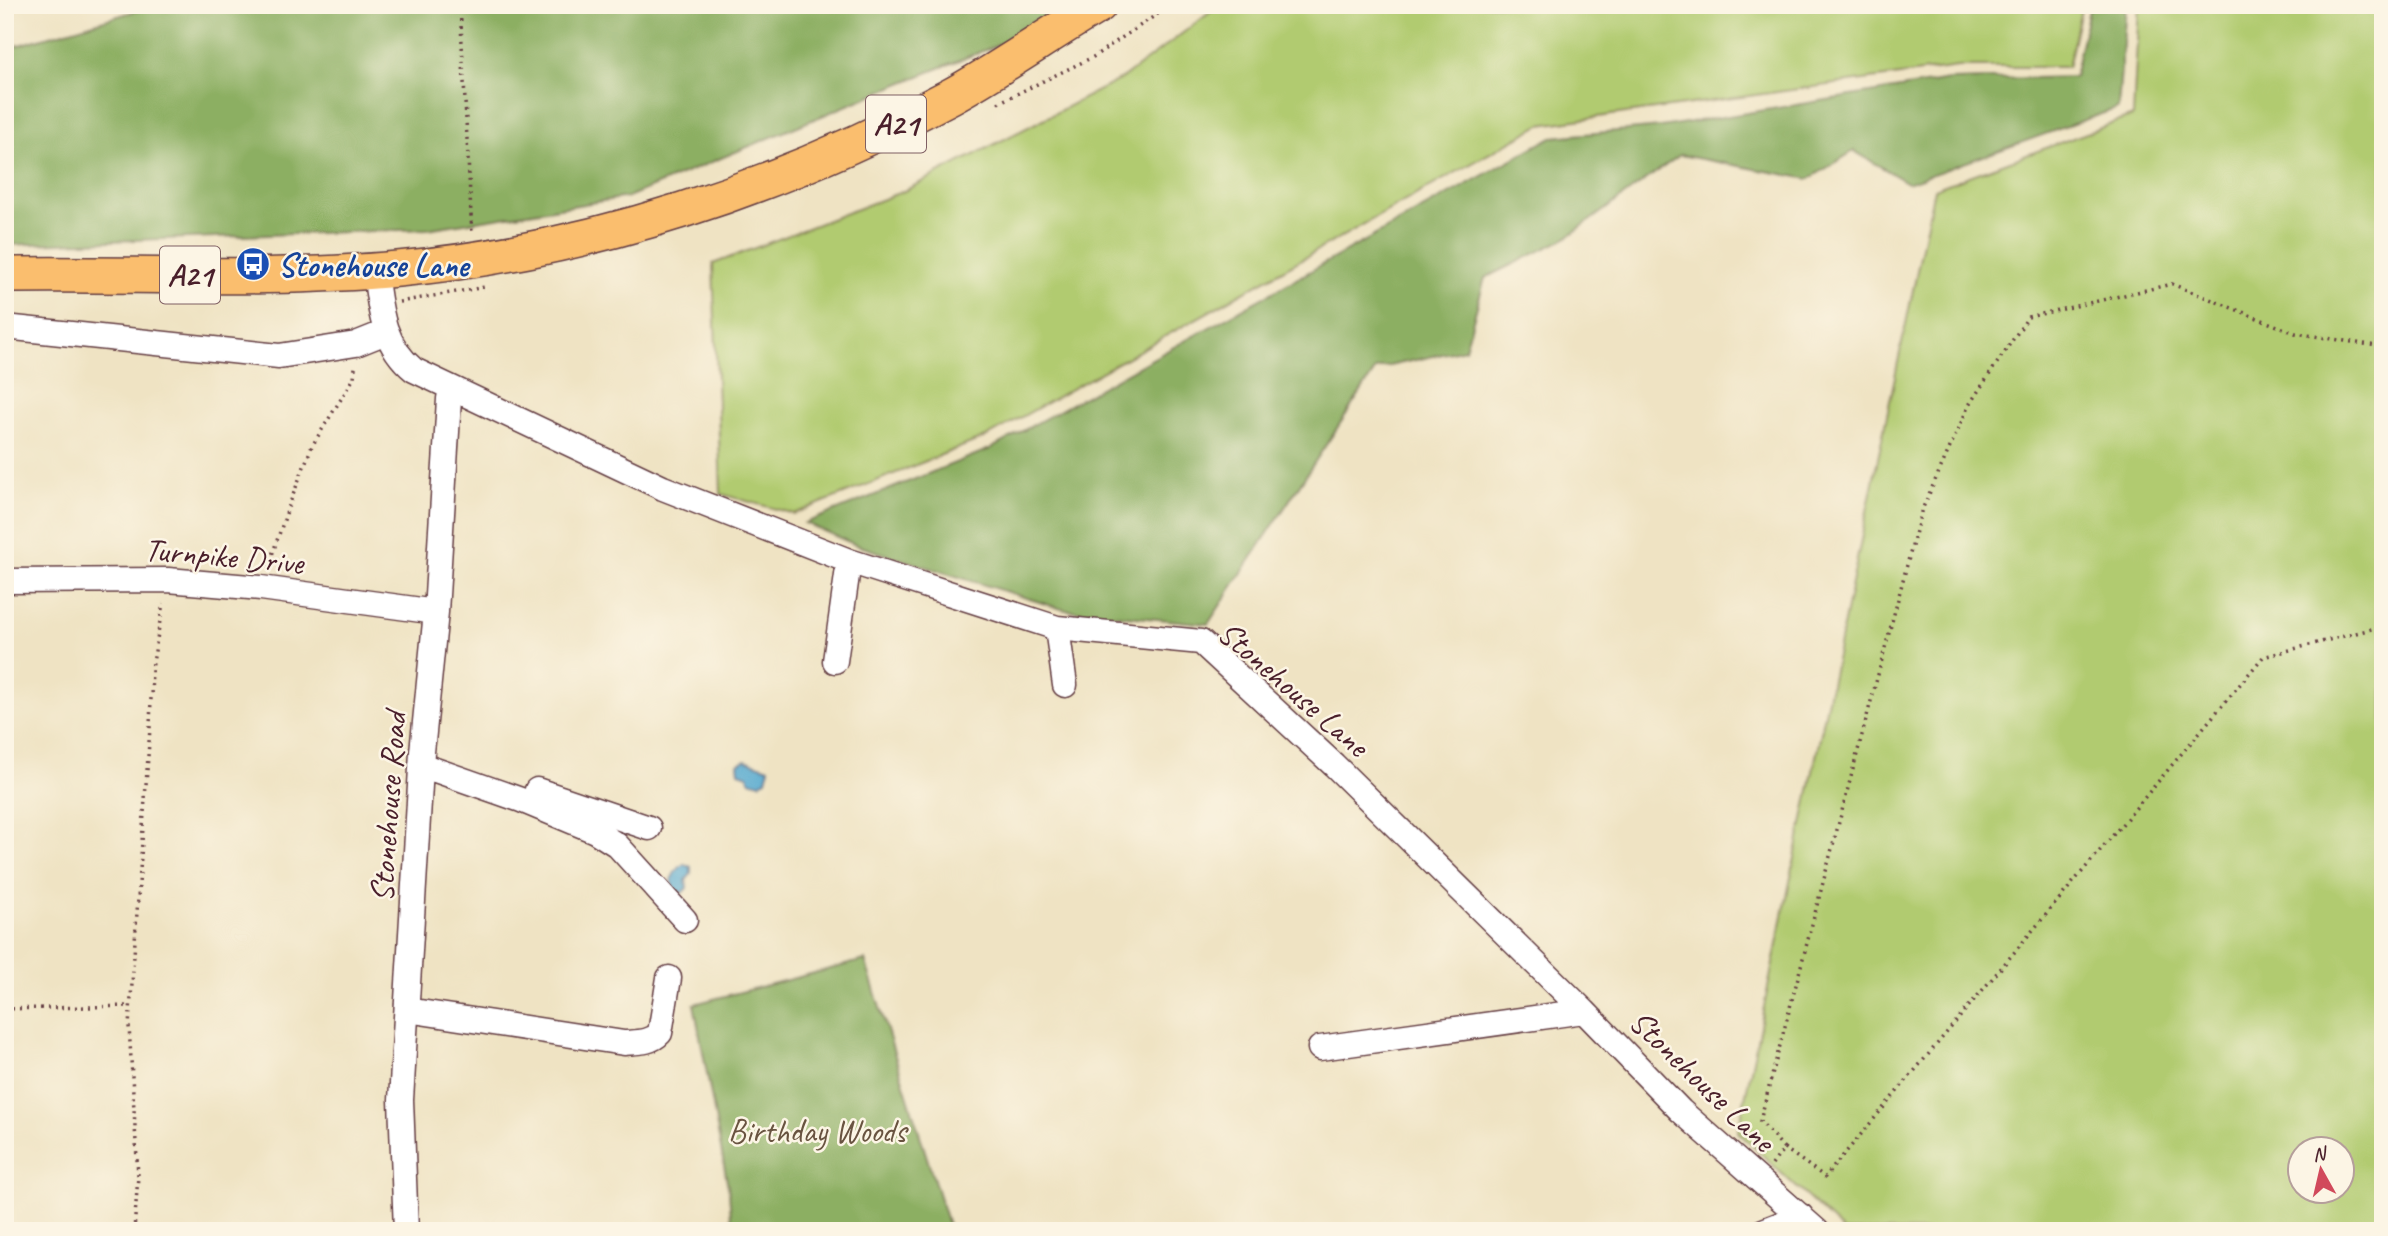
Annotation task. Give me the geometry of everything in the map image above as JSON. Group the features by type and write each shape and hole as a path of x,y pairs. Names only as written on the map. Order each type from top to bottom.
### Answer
{"highway":[{"name":"A21","path":"5,275 262,275 375,271 435,265 561,242 665,215 770,180 854,144 991,73 1089,9"}],"street":[{"name":"Stonehouse Lane","path":"375,271 386,332 395,352 402,360 432,380 663,488 849,561 1057,628 1201,642 1334,765 1584,1011 1681,1111 1809,1224"},
{"path":"5,327 279,356 356,344 386,332"},
{"name":"Stonehouse Road","path":"405,1231 401,1100 422,758 436,612 451,388"},
{"path":"835,661 849,561"},
{"name":"Turnpike Drive","path":"5,581 167,580 261,588 436,612"},
{"path":"1057,628 1065,685"},
{"path":"422,758 649,828"},
{"path":"422,758 595,831 617,845 685,920"},
{"path":"407,1010 624,1043 644,1042 655,1039 660,1033 669,978"},
{"path":"1320,1048 1584,1011"},
{"path":"1763,1231 1809,1224"}],"path":[{"path":"5,12 28,5"},
{"path":"460,5 472,234"},
{"path":"2383,348 2295,333 2172,284 2028,317 1969,405 1921,512 1760,1121 1784,1148 1825,1177 2263,657 2383,626"},
{"path":"261,588 312,446 354,378 356,344"},
{"path":"134,1231 138,1176 128,1026 152,668 167,580"},
{"path":"5,1009 130,1006"},
{"path":"1761,1182 1784,1148"}],"green space":[{"path":"150,5 1067,5 1041,28 891,87 628,197 427,229 5,245 5,49"},
{"path":"1220,5 2082,5 2068,67 1958,67 1540,125 986,437 794,514 721,494 713,264 904,191 1123,78"},
{"path":"2090,5 2126,5 2118,108 1908,183 1854,151 1809,179 1680,155 1566,238 1485,278 1465,349 1376,369 1208,624 1065,610 856,545 805,523 990,449 1552,137 1661,127 1949,80 2074,77"},
{"path":"2139,5 2383,5 2383,1231 1843,1231 1738,1132 1934,189 2133,116"},
{"name":"Birthday Woods","path":"865,960 950,1231 732,1231 729,1192 694,1004"}],"water":[{"path":"745,760 769,768 766,780 760,783 749,780 748,775 739,772 738,764"},
{"path":"684,864 691,867 691,874 686,880 687,888 682,893 674,892 673,876"}],"place":[{"name":"Stonehouse Lane","path":"253,264"}]}
